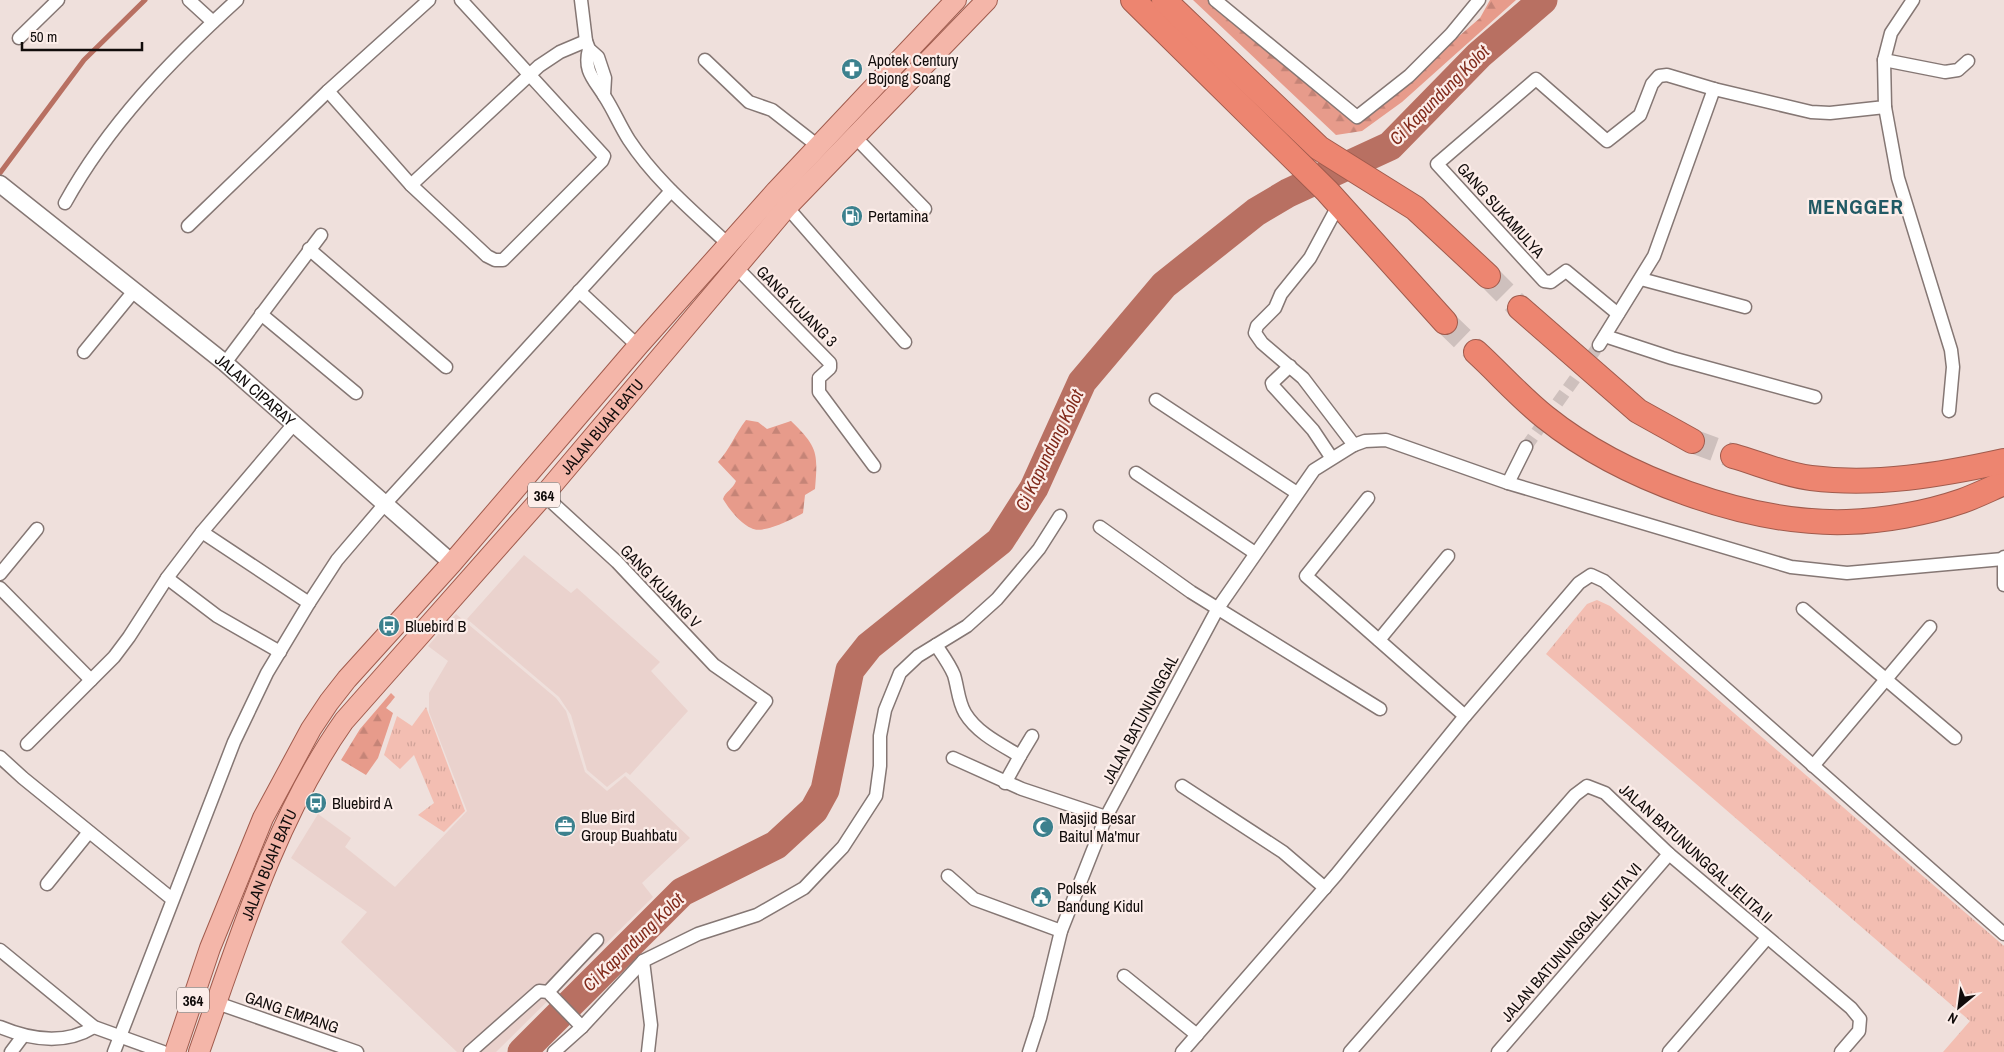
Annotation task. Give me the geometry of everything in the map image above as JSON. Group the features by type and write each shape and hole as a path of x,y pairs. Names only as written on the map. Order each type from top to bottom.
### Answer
{"highway":[{"path":"1133,0 1333,197 1445,322"},
{"path":"1164,0 1319,148 1372,183 1416,208 1488,276"},
{"path":"1520,308 1638,411 1692,441"},
{"path":"1476,352 1545,417 1621,467 1670,488 1726,505 1790,518 1847,522 1907,514 1962,501 2004,483"},
{"path":"1733,456 1810,478 1879,480 1953,472 2004,461"}],"main road":[{"name":"JALAN BUAH BATU","path":"175,1052 210,948 263,818 311,729 346,679 452,563 638,346 818,146 956,0"},
{"name":"JALAN BUAH BATU","path":"199,1052 232,955 298,797 339,728 367,692 544,495 787,207 856,138 987,0"},
{"path":"818,146 834,159"},
{"path":"224,912 228,922 236,924 246,919"},
{"path":"210,948 220,946 226,948 232,955"}],"street":[{"path":"18,38 58,0"},
{"path":"190,0 213,22"},
{"path":"65,204 97,150 120,119 213,22 237,0"},
{"path":"188,226 328,91 429,0"},
{"path":"328,91 411,185 487,256 495,260 503,260 602,161 604,156 460,0"},
{"path":"581,0 590,52 604,95 629,140 658,178 729,245"},
{"path":"1216,0 1356,116 1409,76 1451,34 1479,0"},
{"path":"1913,0 1891,33 1884,60 1885,107 1898,178 1951,350 1953,367 1949,411"},
{"path":"411,185 529,75 555,55 590,52"},
{"path":"705,60 749,102 772,110 818,146"},
{"path":"1884,60 1951,72 1968,61"},
{"name":"GANG SUKAMULYA","path":"1618,314 1570,272 1566,271 1551,282 1544,281 1437,164 1536,79 1607,141 1640,115 1652,84 1659,76 1667,75 1714,89"},
{"path":"1815,397 1602,340 1641,280 1654,256 1714,89 1811,112 1830,113 1885,107"},
{"path":"856,138 924,210"},
{"name":"JALAN CIPARAY","path":"0,184 225,363 293,425 452,563"},
{"path":"114,1052 234,742 267,673 337,560 384,505 671,191"},
{"path":"1333,197 1310,258 1281,294 1275,308 1257,326 1254,333 1262,343 1290,366 1330,411 1354,445"},
{"path":"787,207 905,342"},
{"path":"225,363 321,235"},
{"path":"309,249 446,367"},
{"name":"GANG KUJANG 3","path":"736,267 830,363 830,368 819,378 820,392 874,466"},
{"path":"1641,280 1745,307"},
{"path":"84,352 134,291"},
{"path":"578,291 638,346"},
{"path":"261,314 356,393"},
{"path":"1290,366 1272,383 1273,386 1313,430 1331,458"},
{"path":"1156,400 1297,493"},
{"path":"27,744 91,680 130,637 167,578 202,532 293,425"},
{"name":"JALAN BATUNUNGGAL","path":"1029,1052 1040,1018 1061,931 1106,817 1218,608 1314,470 1354,445 1365,441 1386,440 1508,483 1790,567 1848,573 2003,558"},
{"path":"1508,483 1526,447"},
{"path":"1136,472 1255,553"},
{"name":"GANG KUJANG V","path":"544,495 616,562 714,664 766,701 734,744"},
{"path":"1368,498 1306,576 1465,716"},
{"path":"554,1052 582,1027 641,963 698,934 757,915 804,888 838,852 865,816 876,796 880,766 880,736 886,710 900,673 918,656 966,626 997,600 1039,549 1060,516"},
{"path":"1100,527 1166,575 1380,709"},
{"path":"0,574 37,529"},
{"path":"202,532 310,603"},
{"path":"1379,640 1448,556"},
{"path":"2003,558 2004,585"},
{"path":"1182,1052 1325,888 1465,716 1579,583 1591,575 1604,581 2004,934"},
{"path":"167,578 217,616 280,652"},
{"path":"0,588 91,680"},
{"path":"1804,609 1955,738"},
{"path":"1812,766 1887,680 1930,627"},
{"path":"936,645 953,674 958,697 969,719 988,737 1012,770"},
{"path":"1012,770 1032,736"},
{"path":"954,758 1012,770 1106,817"},
{"path":"2,764 172,899"},
{"path":"1182,786 1282,852 1325,888"},
{"name":"JALAN BATUNUNGGAL JELITA II","path":"1350,1052 1575,795 1587,786 1605,794 1669,854 1851,1008 1860,1020 1859,1031 1841,1052"},
{"path":"47,884 89,832"},
{"name":"JALAN BATUNUNGGAL JELITA VI","path":"1498,1052 1669,854"},
{"path":"948,876 974,899 1061,931"},
{"path":"1669,1052 1767,938"},
{"path":"550,995 597,940"},
{"path":"0,950 94,1027 163,1052"},
{"path":"641,963 651,1025 648,1052"},
{"path":"1124,976 1197,1035"},
{"path":"470,1052 539,991 550,995 582,1027"},
{"name":"GANG EMPANG","path":"216,1003 357,1052"},
{"path":"0,1027 23,1036 52,1039 80,1035 94,1027"},
{"path":"11,1052 23,1036"}],"shaded area":[{"path":"524,555 571,593 577,588 660,662 651,671 688,711 630,775 626,772 607,787 587,770 571,715 559,697 467,619"},
{"name":"Blue Bird Group Buahbatu","path":"456,614 556,698 566,711 585,772 607,791 625,776 690,838 642,883 653,897 496,1052 457,1052 341,942 367,912 291,858 318,814 351,838 345,847 395,887 467,811 429,712 429,693 448,661 428,646"}],"green space":[{"path":"1193,0 1225,0 1357,112 1436,56 1480,18 1490,0 1516,0 1402,102 1362,131 1336,135"},
{"path":"746,420 758,422 767,429 791,421 811,444 816,459 815,489 805,495 803,513 770,528 756,530 751,528 743,523 723,499 736,481 718,462"},
{"path":"1597,600 1610,606 2004,946 2004,1052 1943,1052 1970,1021 1546,654 1587,604"},
{"path":"391,693 395,697 386,708 393,713 378,758 366,775 341,760 360,729"},
{"path":"426,707 465,811 444,832 418,815 434,803 414,755 400,769 384,755 397,716 412,726"}],"waterway":[{"path":"0,173 84,60 145,0"},
{"name":"Ci Kapundung Kolot","path":"522,1052 682,892 776,845 814,810 825,790 850,670 869,646 1000,541 1034,488 1082,382 1164,285 1256,212 1288,193 1390,146 1479,55 1543,0"}],"tunnel":[{"path":"1488,276 1520,308"},
{"path":"1445,322 1476,352"},
{"path":"1526,447 1599,345"},
{"path":"1692,441 1733,456"}],"place":[{"name":"Apotek Century Bojong Soang","path":"852,69"},
{"name":"Pertamina","path":"852,216"},
{"name":"Bluebird B","path":"389,626"},
{"name":"Bluebird A","path":"316,803"},
{"name":"Blue Bird Group Buahbatu","path":"565,826"},
{"name":"Masjid Besar Baitul Ma'mur","path":"1043,827"},
{"name":"Polsek Bandung Kidul","path":"1041,897"}],"district":[{"name":"MENGGER","path":"1856,206"}]}
